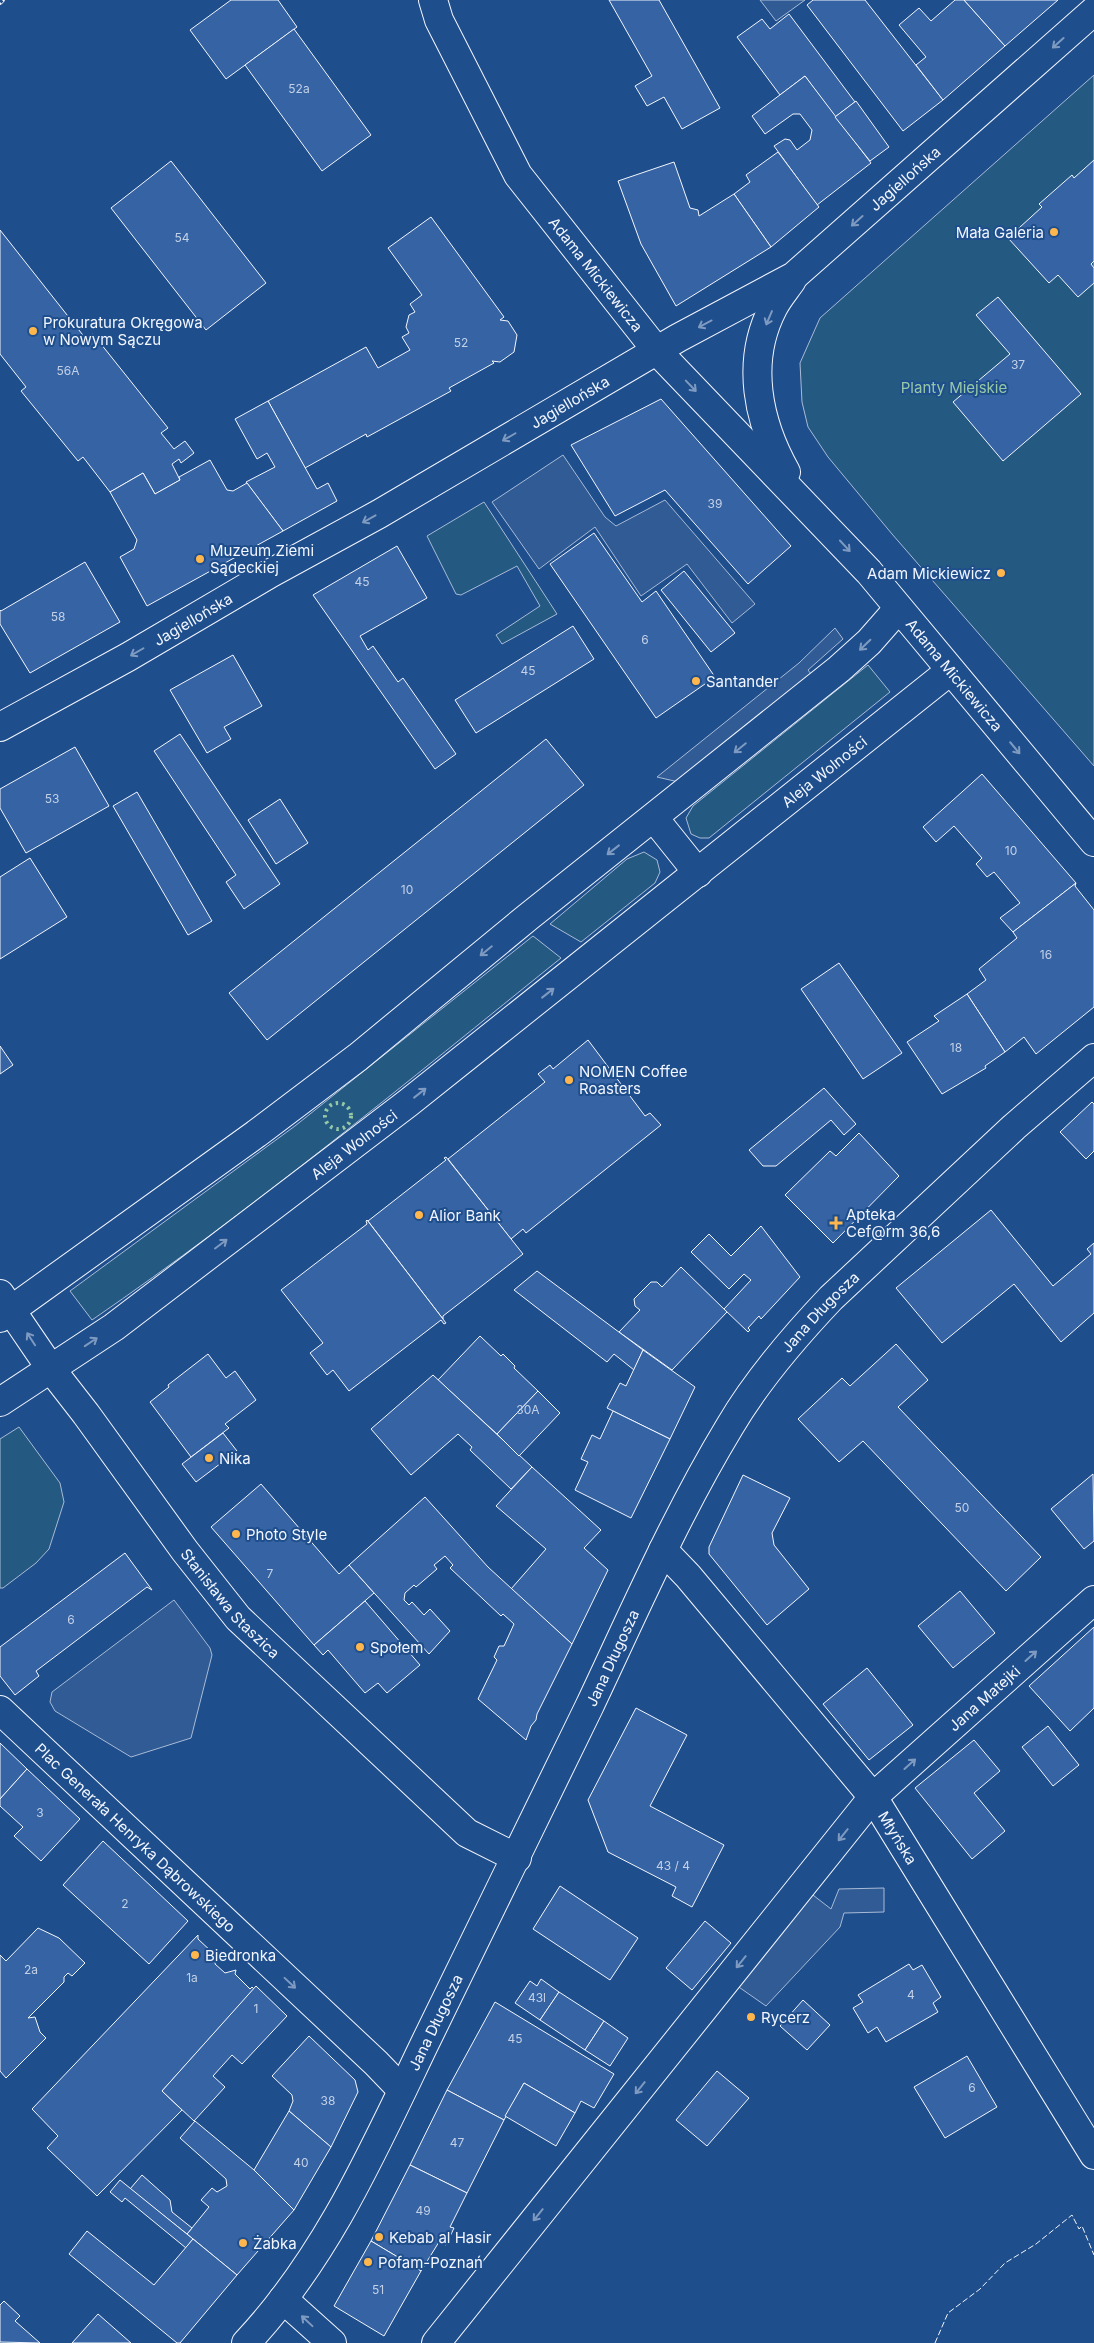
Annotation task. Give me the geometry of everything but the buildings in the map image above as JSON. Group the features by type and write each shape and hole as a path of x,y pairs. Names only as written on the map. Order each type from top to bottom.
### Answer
{"street":[{"name":"Adama Mickiewicza","path":"433,0 439,20 518,175 657,351 812,510 869,572 1094,842"},
{"name":"Jagiellońska","path":"0,727 128,657 271,573 378,514 657,351 794,276 1094,11"},
{"name":"Adama Mickiewicza","path":"794,276 773,307 764,329 758,352 758,398 763,420 774,451 812,510"},
{"path":"4,1307 256,1134 358,1057 520,924 839,669 868,642 898,609"},
{"name":"Aleja Wolności","path":"0,1402 114,1326 408,1103 950,671"},
{"path":"654,818 698,873"},
{"name":"Jana Długosza","path":"246,2343 318,2251 360,2176 517,1858 663,1550 730,1424 765,1375 810,1321 1014,1127 1094,1058"},
{"name":"Stanisława Staszica","path":"4,1307 86,1414 185,1552 238,1618 467,1833 517,1858"},
{"name":"Młyńska","path":"663,1550 688,1576 873,1797 1094,2155"},
{"name":"Jana Matejki","path":"436,2343 873,1797 1094,1600"},
{"name":"Plac Generała Henryka Dąbrowskiego","path":"0,1710 376,2063 402,2090"},
{"path":"283,2298 332,2343"}],"green space":[{"name":"Planty Miejskie","path":"1094,75 1094,766 892,534 828,457 808,427 802,402 800,363 820,318"},
{"path":"484,502 557,614 502,644 496,635 540,606 517,566 461,595 456,594 427,536"},
{"path":"868,665 890,692 709,838 700,838 691,834 686,818 693,806"},
{"path":"644,852 657,860 660,872 655,883 581,942 550,924 627,859"},
{"path":"533,936 561,958 388,1098 271,1189 92,1320 70,1291 295,1126"},
{"path":"19,1427 60,1483 64,1502 49,1549 36,1563 3,1588 0,1588 0,1439"}],"shaded area":[{"path":"760,0 805,0 776,21"},
{"path":"563,455 605,517 616,526 665,500 755,604 732,623 687,564 641,596 595,527 539,569 492,502"},
{"path":"835,628 843,639 808,670 814,678 683,783 657,777 799,663"},
{"path":"174,1600 210,1648 212,1655 191,1738 131,1757 55,1711 50,1702 52,1692"},
{"path":"884,1888 884,1912 844,1913 840,1927 766,2006 733,1983 809,1892 831,1909 839,1889"}],"hedge":[{"path":"338,1103 347,1107 351,1116 347,1125 338,1129 329,1125 325,1116 329,1107 338,1103"}],"fence":[{"path":"935,2343 948,2313 980,2289 1005,2263 1036,2244 1072,2215 1079,2229 1082,2226 1094,2255"}],"place":[{"name":"Mała Galeria","path":"1054,232"},
{"name":"Prokuratura Okręgowa w Nowym Sączu","path":"33,331"},
{"name":"Muzeum Ziemi Sądeckiej","path":"200,559"},
{"name":"Adam Mickiewicz","path":"1001,573"},
{"name":"Santander","path":"696,681"},
{"name":"NOMEN Coffee Roasters","path":"569,1080"},
{"name":"Alior Bank","path":"419,1215"},
{"name":"Apteka Cef@rm 36,6","path":"836,1223"},
{"name":"Nika","path":"209,1458"},
{"name":"Photo Style","path":"236,1534"},
{"name":"Społem","path":"360,1647"},
{"name":"Biedronka","path":"195,1955"},
{"name":"Rycerz","path":"751,2017"},
{"name":"Kebab al Hasir","path":"379,2237"},
{"name":"Żabka","path":"243,2243"},
{"name":"Pofam-Poznań","path":"368,2262"}]}
